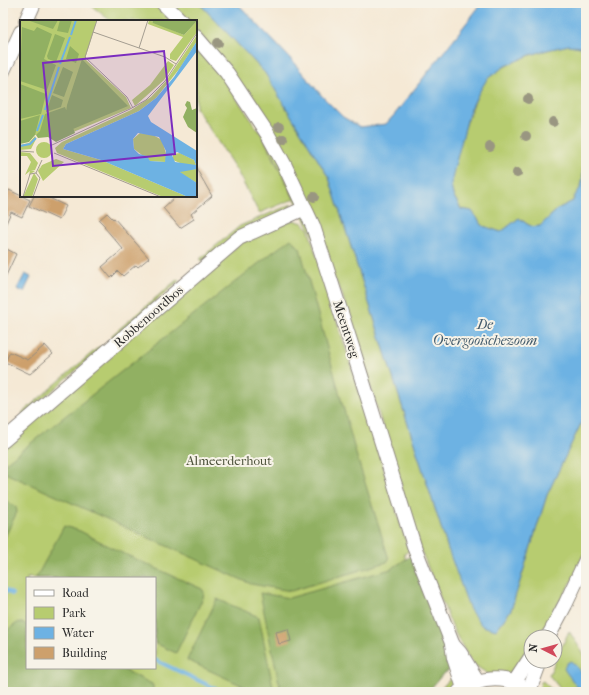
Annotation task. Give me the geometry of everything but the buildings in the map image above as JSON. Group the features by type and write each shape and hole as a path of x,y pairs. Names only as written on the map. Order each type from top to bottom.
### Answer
{"street":[{"path":"26,20 34,3"},
{"path":"162,3 180,20"},
{"path":"3,71 20,34"},
{"name":"Meentweg","path":"197,38 226,73 267,134 284,164 313,226 415,549 452,643 462,690"},
{"name":"Robbenoordbos","path":"3,441 239,238 304,208"},
{"path":"552,629 586,560"},
{"name":"Meentweg","path":"452,643 478,682"},
{"path":"514,683 523,669"},
{"path":"462,690 478,682 496,679 514,683 530,691 537,669"}],"green space":[{"path":"88,3 154,3 172,20 110,20"},
{"path":"171,3 199,3 265,73 329,178 448,549 496,630 511,610 547,495 586,413 586,549 572,581 543,629 523,629 523,661 518,668 503,676 488,674 476,666 470,660 454,631 420,548 342,294 231,69 197,31 197,20 187,20"},
{"path":"569,45 586,48 586,161 580,188 573,201 559,208 540,226 533,227 519,218 501,232 483,226 472,211 461,209 451,187 455,164 464,130 477,97 488,78 497,71 537,53"},
{"path":"197,46 222,77 263,137 294,199 259,213 237,171 197,110"},
{"path":"292,204 288,210 202,261 200,259 240,226"},
{"name":"Almeerderhout","path":"293,220 303,223 308,228 409,551 404,554 432,645 406,692 3,692 3,448 242,242"},
{"path":"291,239 300,248 356,454 389,559 387,562 291,591 251,584 3,472 3,465"},
{"path":"178,279 179,281 112,338 111,336"},
{"path":"100,346 101,349 24,415 22,413"},
{"path":"3,499 16,507 17,512 3,541"},
{"path":"64,526 80,531 120,552 202,589 204,592 203,598 176,653 156,643 156,577 37,577"},
{"path":"412,555 454,667 442,675 428,692 281,692 260,593 289,598 391,569"},
{"path":"217,599 259,617 274,692 256,692 187,660"},
{"path":"19,622 26,625 26,669 122,669 152,684 153,692 3,692 3,639 7,630"},
{"path":"569,631 586,658 586,692 563,692 549,675 552,669 563,669 563,644"},
{"path":"455,675 456,683 450,692 438,692 449,680"},
{"path":"543,681 554,692 542,692 540,683"}],"water":[{"name":"De Overgooischezoom","path":"199,3 237,3 288,56 322,96 343,117 360,127 386,124 482,3 586,3 586,48 569,45 530,55 505,66 487,79 469,113 451,185 453,195 461,209 472,211 483,226 501,232 519,218 533,227 540,226 559,208 573,201 583,180 586,161 586,413 547,495 511,610 496,630 482,626 470,610 448,549 329,178 265,73"},
{"path":"25,274 31,277 24,292 17,289"},
{"path":"571,661 583,675 586,692 581,692 564,668 567,663"}],"waterway":[{"path":"3,589 12,594"},
{"path":"156,660 223,692"}]}
